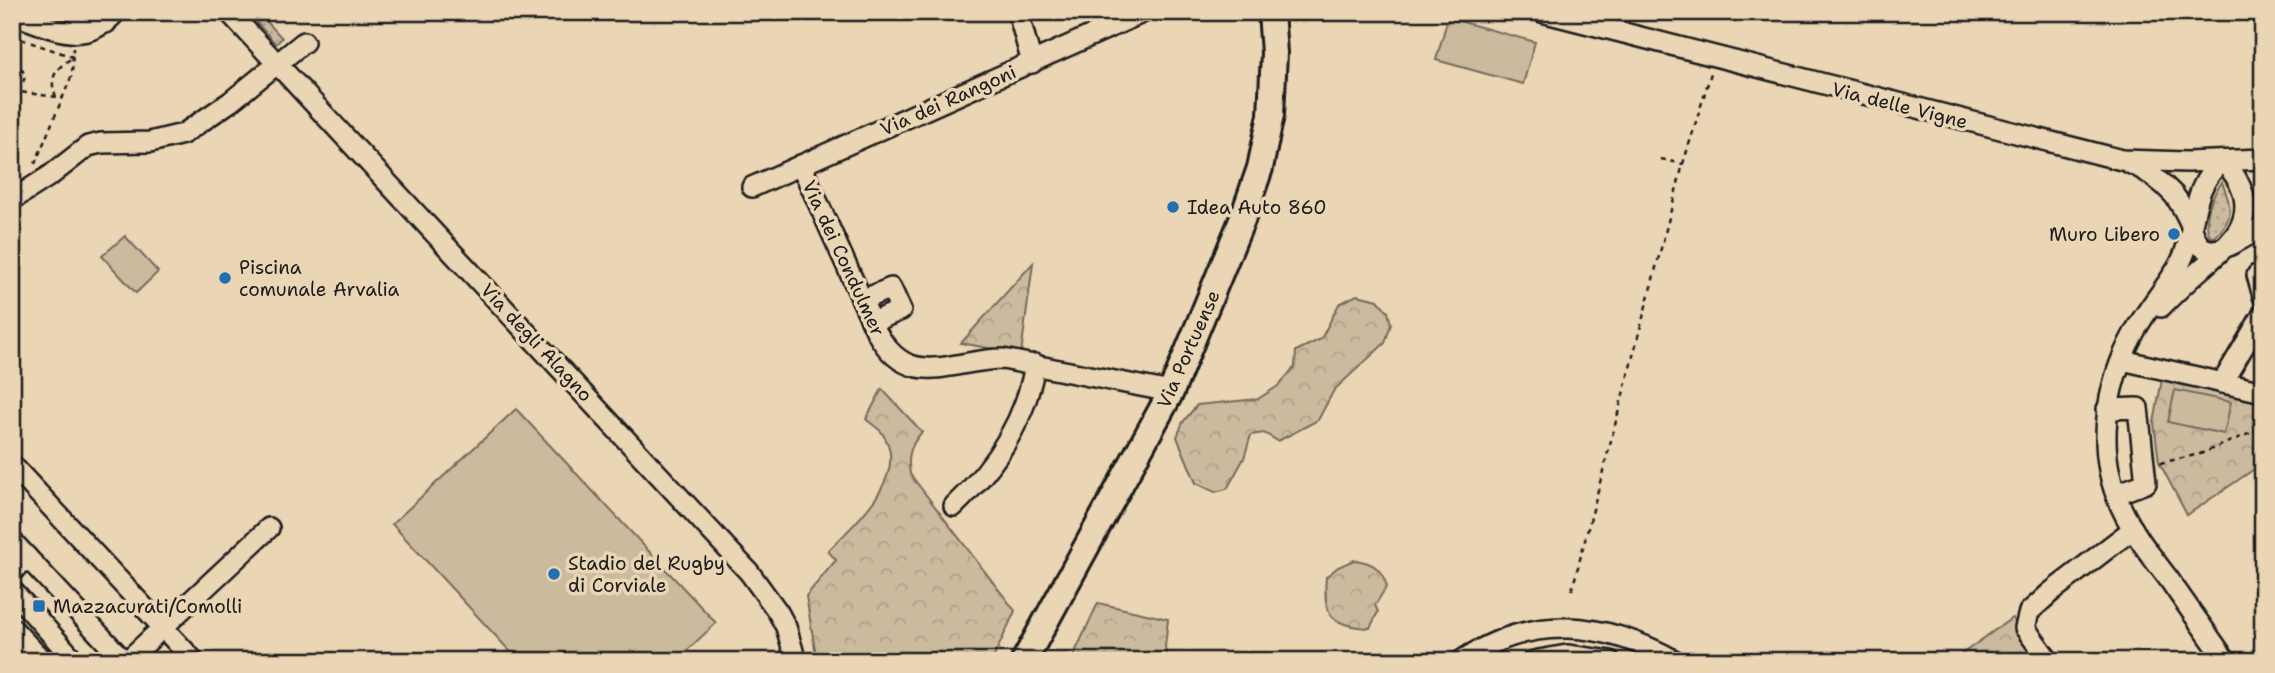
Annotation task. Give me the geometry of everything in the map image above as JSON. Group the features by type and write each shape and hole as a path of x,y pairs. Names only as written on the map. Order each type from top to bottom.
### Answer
{"main road":[{"name":"Via Portuense","path":"1024,661 1171,392 1226,261 1260,168 1272,105 1274,53 1270,12"}],"street":[{"path":"76,12 85,21 111,18"},
{"name":"Via degli Alagno","path":"229,12 749,572 786,627 796,661"},
{"path":"1018,12 1032,64"},
{"name":"Via dei Rangoni","path":"752,187 1144,12"},
{"name":"Via delle Vigne","path":"1542,12 1585,17 1716,58 2122,160 2263,159"},
{"path":"12,14 73,34 86,33 111,18"},
{"path":"12,200 79,152 96,144 149,142 183,134 204,121 304,42"},
{"path":"2122,160 2164,185 2179,201 2196,239 2204,248 2212,250 2226,247 2263,228"},
{"path":"2133,335 2226,247 2240,228 2245,205 2241,188 2234,173 2222,161 2203,184 2188,245 2178,266 2133,335 2122,360 2111,389 2106,448 2116,494 2133,529 2226,661"},
{"name":"Via dei Condulmer","path":"801,165 888,351 908,365 925,369 990,359 1035,364"},
{"path":"2257,275 2263,296"},
{"path":"862,300 891,288 901,310 873,323"},
{"path":"2222,383 2263,314"},
{"path":"2122,360 2263,392"},
{"path":"954,506 992,464 1011,435 1026,400 1035,364 1171,392"},
{"path":"2108,409 2138,408 2146,483 2116,494"},
{"path":"12,465 194,661"},
{"path":"12,541 125,661 268,528"},
{"path":"2049,661 2025,628 2029,612 2133,529"},
{"path":"12,572 27,557"},
{"path":"12,590 71,660"},
{"path":"12,628 43,661"},
{"path":"1461,661 1485,645 1540,628 1580,628 1621,635 1676,661"},
{"path":"1533,661 1567,655 1610,661"}],"path":[{"path":"12,36 73,57"},
{"path":"37,184 35,161 64,98 72,75 74,52"},
{"path":"56,97 52,76 73,57"},
{"path":"1572,590 1683,164 1716,58"},
{"path":"12,64 22,69 25,76 23,83 12,91"},
{"path":"12,91 64,98"},
{"path":"1661,159 1683,164"},
{"path":"2143,466 2200,454 2263,428"}],"green space":[{"path":"247,12 258,12 282,38 276,44"},
{"path":"1448,18 1535,42 1523,84 1436,60"},
{"path":"2222,182 2229,205 2229,217 2222,230 2215,237 2210,237 2207,216 2214,194"},
{"path":"125,236 158,272 136,293 102,256"},
{"path":"1033,263 1021,354 961,343"},
{"path":"1357,295 1378,300 1388,312 1391,324 1385,343 1334,390 1318,420 1278,441 1264,433 1251,435 1244,458 1227,489 1215,492 1196,483 1177,437 1183,422 1197,405 1258,399 1278,386 1295,367 1296,351 1321,339 1339,304"},
{"path":"2162,379 2263,399 2263,463 2187,515 2159,462 2154,423"},
{"path":"882,389 922,432 910,452 910,474 1015,611 992,661 817,661 806,596 836,560 828,551 864,513 885,482 890,465 889,449 881,431 866,419"},
{"path":"2175,390 2231,402 2224,434 2168,422"},
{"name":"Stadio del Rugby di Corviale","path":"516,409 716,623 676,661 519,661 392,524"},
{"path":"1354,560 1375,567 1387,586 1375,605 1378,612 1370,628 1346,625 1338,621 1332,616 1326,601 1326,577 1338,567"},
{"path":"1098,603 1168,619 1165,647 1167,661 1071,661"},
{"path":"2012,618 2042,661 1952,661"}],"place":[{"name":"Idea Auto 860","path":"1173,207"},
{"name":"Muro Libero","path":"2174,234"},
{"name":"Piscina comunale Arvalia","path":"225,278"},
{"name":"Stadio del Rugby di Corviale","path":"554,574"},
{"name":"Mazzacurati/Comolli","path":"39,606"}]}
